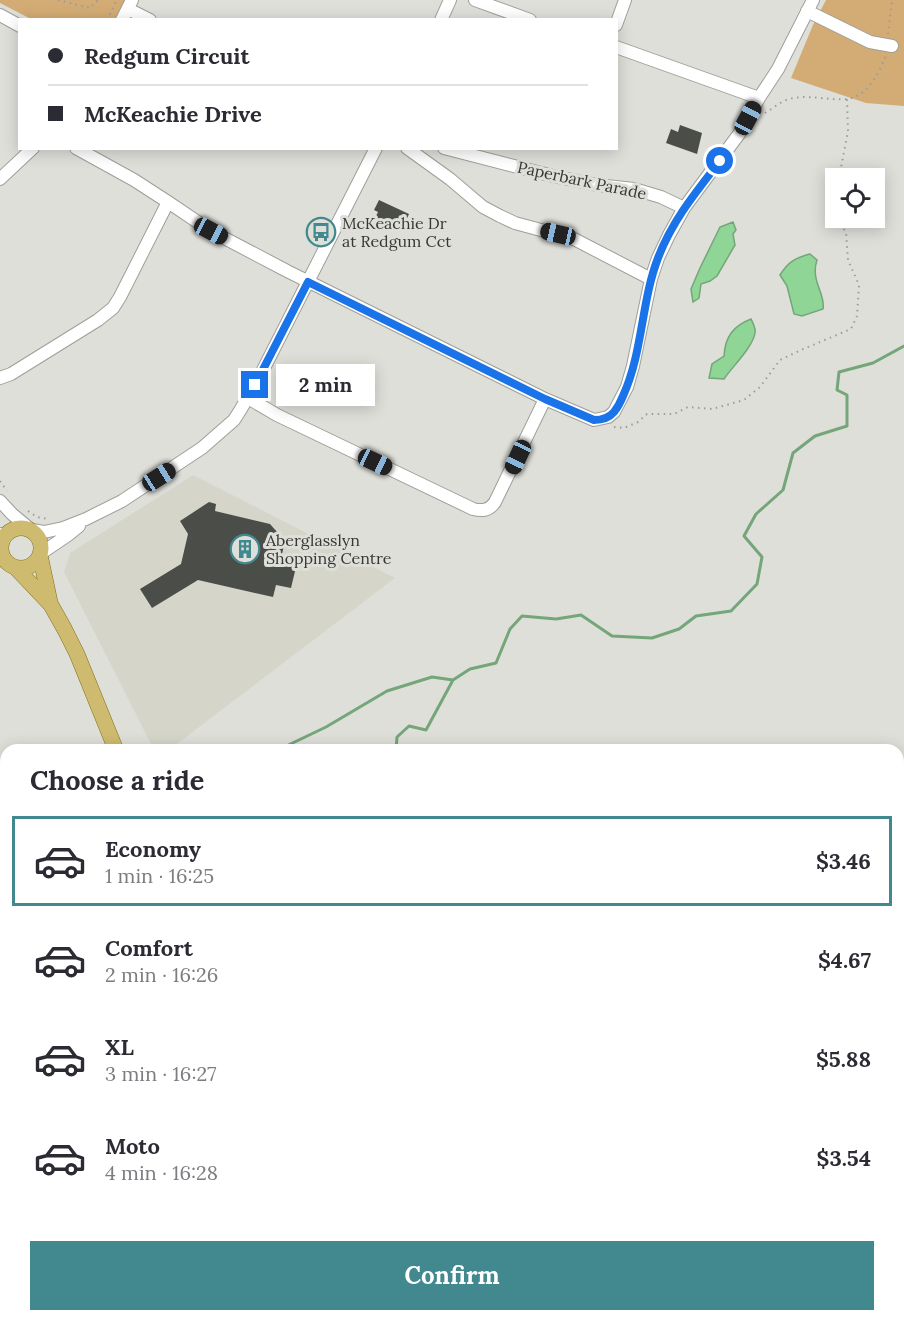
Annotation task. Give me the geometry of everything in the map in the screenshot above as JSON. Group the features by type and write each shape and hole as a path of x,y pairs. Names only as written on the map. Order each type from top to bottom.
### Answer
{"main road":[{"path":"8,564 24,568 35,563 42,548 37,535 31,530 22,527 6,533 1,539 2,554 8,564 51,605"},
{"path":"40,555 51,605 77,654 114,744"}],"street":[{"path":"442,18 450,0"},
{"path":"475,0 524,18"},
{"path":"618,19 625,0"},
{"path":"80,150 134,180 211,231 308,282 545,399 594,420 601,420 614,412 627,387 651,279 669,235 684,208 739,134 778,69 810,6 870,42 889,46"},
{"path":"127,9 146,18"},
{"path":"0,15 18,25"},
{"path":"618,48 759,98"},
{"path":"0,180 31,150"},
{"path":"4,498 12,514 31,530 57,531 122,501 202,448 234,420 248,398 375,150"},
{"path":"410,150 450,179 483,207 515,223 574,239 651,279"},
{"name":"Paperbark Parade","path":"452,150 554,176 597,185 634,189 661,197 684,208"},
{"path":"0,378 21,368 98,320 113,308 168,202"},
{"path":"248,398 277,415 452,499 473,509 483,510 493,506 545,399"},
{"path":"40,555 68,536 86,519"}],"path":[{"path":"58,0 90,8 98,0"},
{"path":"108,18 117,0"},
{"path":"765,113 785,100 807,97 847,99 859,94 872,83 881,68 889,46 892,0"},
{"path":"841,168 848,131 847,99"},
{"path":"613,427 624,428 638,422 647,414 674,414 688,407 712,409 744,400 760,387 780,360 851,329 857,316 860,285 848,260 846,232 843,228"},
{"path":"0,481 4,498"},
{"path":"24,509 37,517 53,521"}],"shaded area":[{"path":"0,0 128,0 119,18 29,18 0,3"},
{"path":"826,0 904,0 904,106 866,103 791,78"},
{"path":"733,222 736,230 733,234 735,245 717,276 701,284 699,298 693,302 691,289 720,227"},
{"path":"810,254 817,260 815,274 823,309 802,316 794,314 787,286 780,275 792,261"},
{"path":"751,319 755,333 746,351 724,379 709,378 712,364 724,356 726,343 731,333 739,325"},
{"name":"Aberglasslyn Shopping Centre","path":"193,475 395,578 177,744 151,744 64,572 70,553"}],"building":[{"path":"680,125 702,133 697,154 666,143 671,129 678,132"},
{"path":"379,200 409,214 402,229 399,228 398,231 374,220 378,212 374,210"},
{"name":"Aberglasslyn Shopping Centre","path":"209,502 216,504 215,511 270,524 285,541 280,563 296,567 291,588 276,585 273,597 198,580 152,608 140,589 181,564 188,534 180,521"}],"waterway":[{"path":"396,744 397,737 409,726 426,730 453,680 470,669 496,663 510,629 522,616 556,619 581,615 612,636 652,638 679,629 696,616 731,611 757,584 762,557 744,536 756,514 783,490 793,453 815,436 847,426 847,395 837,390 839,372 873,363 904,346"},
{"path":"291,744 326,727 387,691 432,677 453,680"}],"place":[{"name":"McKeachie Dr at Redgum Cct","path":"321,232"},
{"name":"Aberglasslyn Shopping Centre","path":"245,549"}],"route":[{"path":"255,385 308,282 545,399 594,420 608,417 618,407 627,387 651,279 658,258 684,208 720,161"}]}
